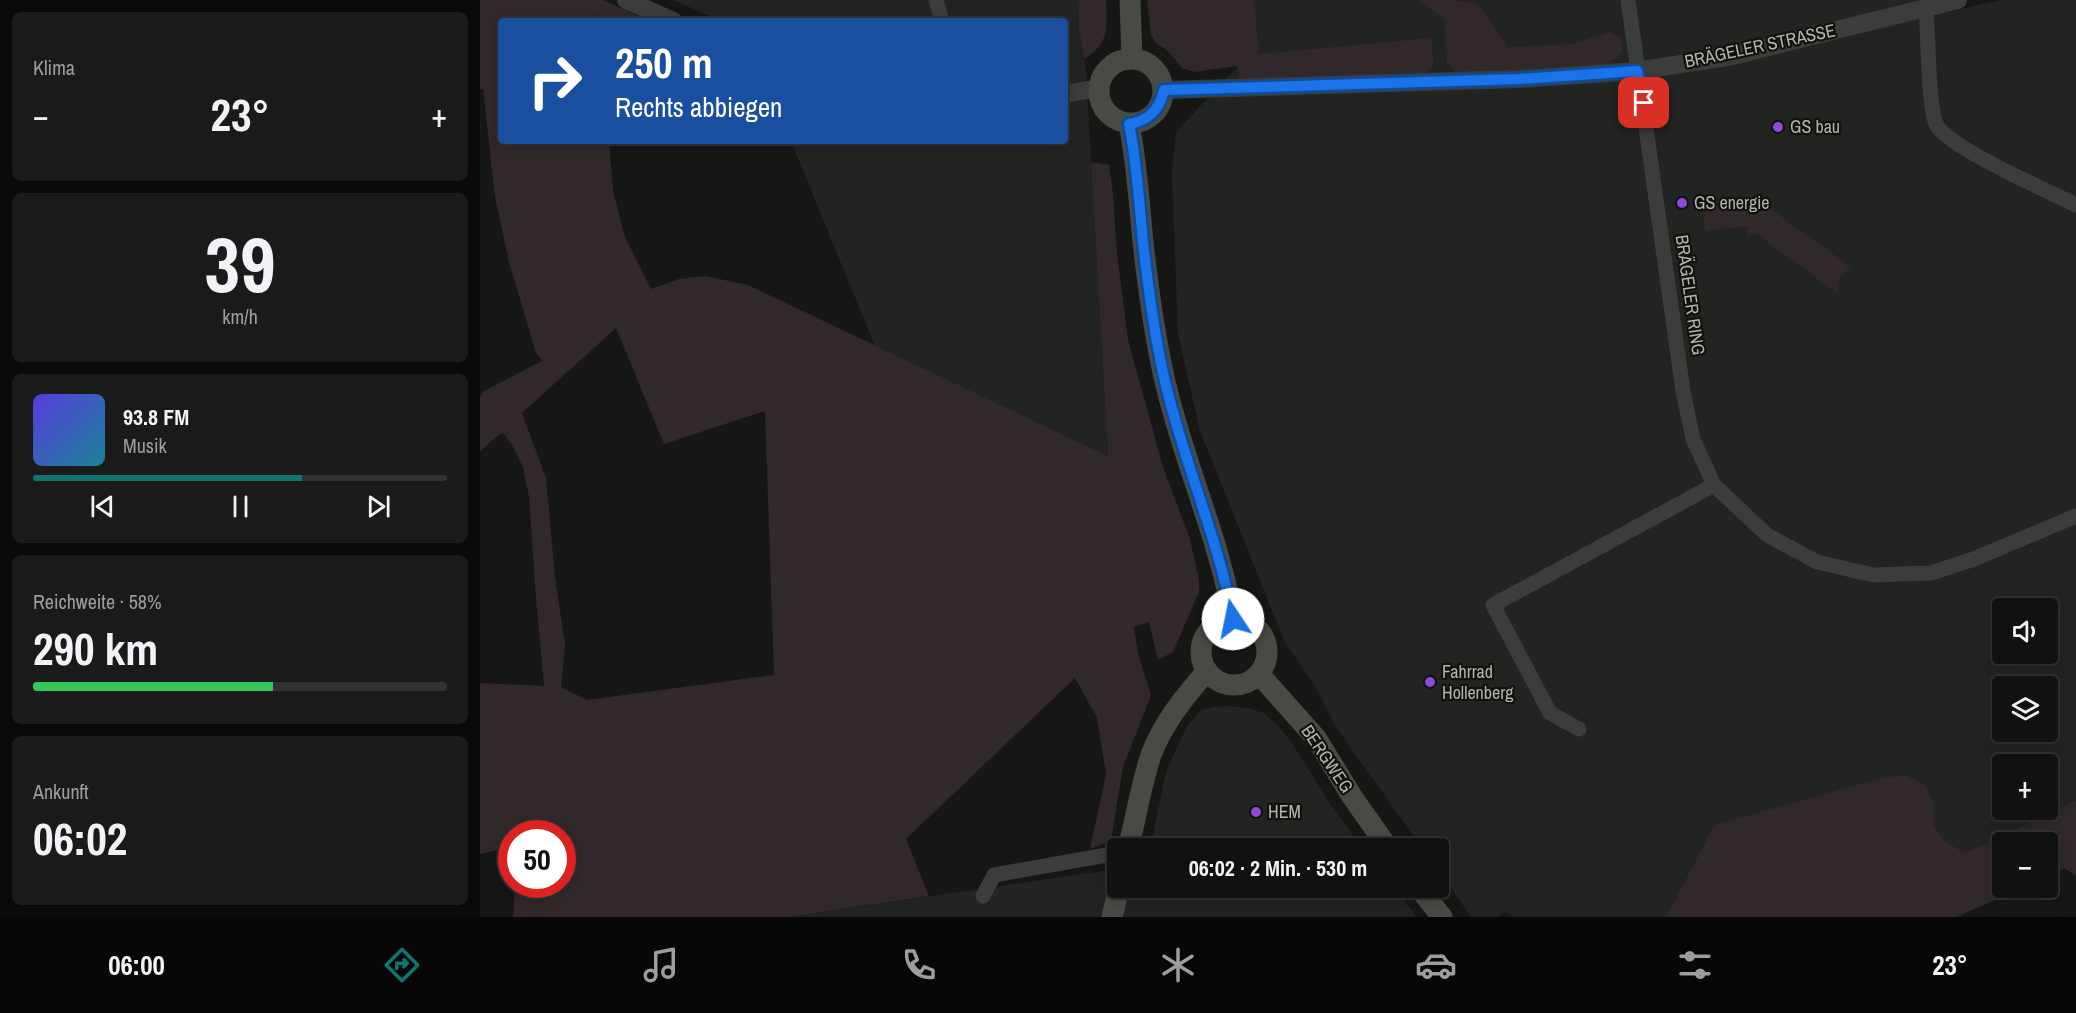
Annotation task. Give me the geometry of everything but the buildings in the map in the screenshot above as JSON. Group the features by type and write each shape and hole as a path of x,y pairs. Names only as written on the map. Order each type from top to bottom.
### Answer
{"main road":[{"path":"1130,0 1132,58"},
{"path":"1132,58 1144,61 1153,67 1164,90 1161,103 1153,114 1144,120 1129,124 1116,119 1107,112 1100,99 1099,88 1103,74 1110,66 1123,59 1132,58"},
{"path":"1129,124 1135,151 1153,322 1164,379 1229,593 1233,619"},
{"path":"1233,619 1252,624 1264,638 1267,657 1259,674 1242,684 1232,685 1223,683 1207,671 1201,652 1207,633 1223,621 1233,619"},
{"path":"1131,838 1152,755 1170,719 1207,671"},
{"name":"BERGWEG","path":"1259,674 1316,738 1381,838"},
{"path":"1112,917 1117,898"},
{"path":"1427,898 1442,917"}],"street":[{"path":"626,0 666,18"},
{"path":"936,0 941,18"},
{"name":"BRÄGELER RING","path":"1628,0 1683,391 1693,439 1714,485 1767,535 1817,562 1873,575 1931,573 1974,559 2076,516"},
{"name":"BRÄGELER STRASSE","path":"1164,90 1519,79 1637,71 1732,56 1958,0"},
{"path":"1926,8 1932,106 1937,126 1958,145 2076,205"},
{"path":"1068,93 1099,88"},
{"path":"1579,729 1550,713 1493,605 1714,485"},
{"path":"983,896 994,875 1107,856"}],"shaded area":[{"path":"480,0 603,0 642,18 601,18 593,15 593,18 498,18 498,144 609,144 613,191 625,237 651,289 679,279 705,276 748,285 1108,456 1091,162 1109,165 1128,340 1163,467 1190,539 1199,580 1199,592 1173,652 1158,660 1149,622 1134,627 1138,653 1151,695 1123,767 1111,838 1107,838 1107,843 1090,849 1106,774 1097,718 1075,678 906,839 929,896 789,917 513,917 514,898 576,898 576,820 498,820 498,850 480,854 480,683 544,686 529,497 523,467 512,445 502,432 480,451 480,397 484,391 542,361 536,353 509,262 495,197 483,89 480,89","holes":["616,328 664,444 765,411 774,675 587,700 561,687 565,645 555,577 546,478 522,413"]},
{"path":"673,0 1078,0 1079,30 1086,73 1108,456 875,346 792,144 1068,144 1068,18 714,18"},
{"path":"1078,0 1106,0 1106,27 1103,41 1084,59 1079,30"},
{"path":"1147,0 1254,0 1259,54 1431,38 1434,65 1425,75 1239,81 1238,66 1194,72 1182,68 1167,50 1156,43 1151,34"},
{"path":"1231,0 1919,0 1943,13 2001,0 2076,0 2076,800 2058,809 2058,754 1992,754 1992,820 2034,820 2009,832 1992,832 1992,840 1965,853 1944,840 1933,823 1933,802 1714,825 1666,917 1513,917 1505,912 1498,917 1471,917 1449,885 1449,838 1415,838 1335,726 1314,684 1285,643 1200,431 1178,334 1172,173 1176,132 1238,66"},
{"path":"1418,0 1454,0 1478,4 1508,47 1572,44 1610,32 1622,38 1622,53 1606,65 1455,73 1447,63 1444,19"},
{"path":"1752,195 1851,267 1839,277 1838,294 1755,233 1747,237 1748,226 1705,231 1701,198 1719,203"},
{"path":"1213,707 1248,708 1264,713 1292,743 1332,807 1356,838 1152,838 1166,772 1186,728 1200,711"},
{"path":"1905,775 1925,785 1933,802 1933,823 1944,840 1965,853 1992,840 1992,898 1999,898 1957,917 1666,917 1714,825 1882,778"},
{"path":"2076,800 2076,876 2064,868 2058,871 2058,832 2009,832 2034,820 2058,820 2058,809"},
{"path":"1107,870 1107,898 1402,898 1417,917 789,917"}],"place":[{"name":"GS bau","path":"1778,127"},
{"name":"GS energie","path":"1682,203"},
{"name":"Fahrrad Hollenberg","path":"1430,682"},
{"name":"HEM","path":"1256,812"}],"route":[{"path":"1233,619 1229,593 1164,379 1153,322 1135,151 1129,124 1144,120 1153,114 1161,103 1164,90 1519,79 1637,71 1644,103"}]}
